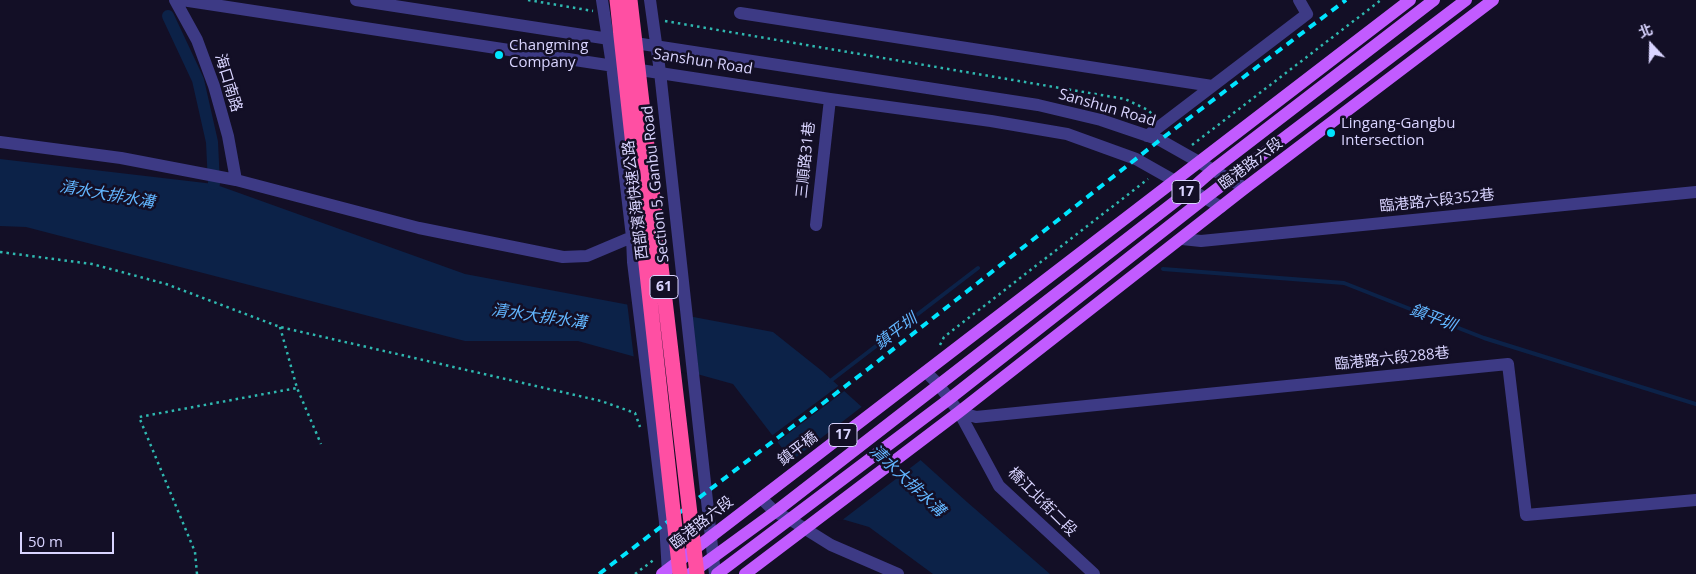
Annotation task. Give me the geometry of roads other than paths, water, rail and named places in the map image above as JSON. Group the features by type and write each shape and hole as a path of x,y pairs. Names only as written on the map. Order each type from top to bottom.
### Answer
{"highway":[{"name":"西部濱海快速公路","path":"617,0 669,573"},
{"name":"西部濱海快速公路","path":"630,0 697,574"}],"main road":[{"name":"17","path":"926,372 1410,0"},
{"name":"臨港路六段","path":"938,384 1434,0"},
{"name":"臨港路六段","path":"948,400 1205,198 1466,0"},
{"name":"臨港路六段","path":"958,412 1245,188 1493,0"},
{"name":"鎮平橋","path":"761,498 926,372"},
{"name":"17","path":"690,574 774,512 938,384"},
{"name":"17","path":"716,574 791,520 948,400"},
{"name":"17","path":"745,574 958,412"},
{"name":"臨港路六段","path":"669,573 761,498"}],"street":[{"name":"海口南路","path":"176,0 197,40 214,86 228,136 236,180"},
{"name":"Sanshun Road","path":"182,0 1067,134 1136,159 1221,207"},
{"name":"Sanshun Road","path":"356,0 1038,105 1101,120 1160,140 1245,188"},
{"name":"Section 5, Ganbu Road","path":"650,0 660,72 716,574"},
{"path":"1147,136 1307,14 1299,0"},
{"name":"Section 5, Ganbu Road","path":"603,6 612,65 632,237 649,435 665,522 669,573"},
{"path":"740,13 1212,86"},
{"name":"三順路31巷","path":"816,225 830,98"},
{"path":"0,142 121,158 236,180 418,228 563,258 588,256 632,237"},
{"name":"臨港路六段352巷","path":"1182,239 1201,241 1696,192"},
{"name":"臨港路六段288巷","path":"958,412 976,417 1508,364 1526,516 1696,500"},
{"name":"橋江北街二段","path":"926,372 938,384 958,412 999,486 1094,574"},
{"path":"761,498 774,512 791,520 830,545 898,574"}],"water":[{"name":"清水大排水溝","path":"0,159 214,184 465,274 773,332 822,371 1050,574 933,574 869,527 835,517 733,384 578,341 465,341 26,227 0,226"}],"waterway":[{"path":"168,16 198,80 212,142 214,184"},
{"name":"鎮平圳","path":"829,382 978,268"},
{"name":"鎮平圳","path":"1163,269 1344,283 1484,338 1696,404"}],"railway":[{"path":"599,574 868,369 1160,140 1346,0"}],"place":[{"name":"Changming Company","path":"499,55"},
{"name":"Lingang-Gangbu Intersection","path":"1331,133"}]}
